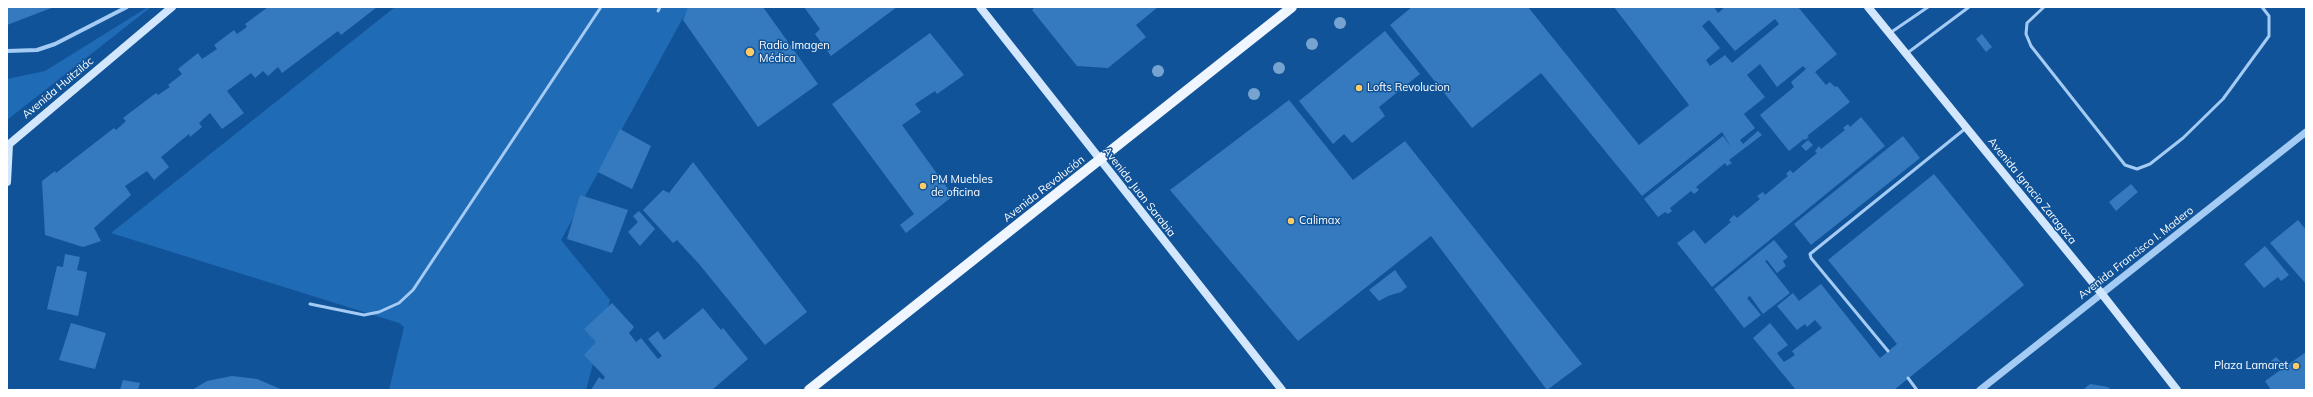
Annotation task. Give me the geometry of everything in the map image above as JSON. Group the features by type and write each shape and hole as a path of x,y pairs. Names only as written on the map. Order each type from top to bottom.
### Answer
{"main road":[{"name":"Avenida Huitzilác","path":"8,145 172,7"},
{"name":"Avenida Juan Sarabia","path":"980,7 1282,390"},
{"name":"Avenida Revolución","path":"809,390 1292,7"},
{"name":"Avenida Ignacio Zaragoza","path":"1868,7 2102,294 2177,390"},
{"path":"7,182 8,145"}],"street":[{"path":"7,51 37,50 55,44 127,7"},
{"name":"Avenida Francisco I. Madero","path":"1980,390 2306,132"}],"lane":[{"path":"310,304 364,315 379,312 399,303 413,290 601,7"},
{"path":"658,11 660,7"},
{"path":"1889,34 1928,7"},
{"path":"1906,54 1969,7"},
{"path":"2044,7 2027,23 2026,34 2031,46 2125,165 2137,169 2150,164 2183,138 2223,99 2270,36 2269,16 2262,7"},
{"path":"1888,351 1811,258 1810,254 1966,128"},
{"path":"1908,378 1917,390"}],"shaded area":[{"path":"148,7 151,7 7,120 7,79 45,71"},
{"path":"395,7 689,7 561,240 610,300 586,390 389,390 404,327 399,323 111,233"}],"building":[{"path":"7,7 54,7 7,25"},
{"path":"268,7 377,7 341,35 338,31 282,73 278,67 268,76 263,71 255,78 251,73 227,91 244,113 222,129 210,113 199,123 202,127 190,137 189,134 161,157 169,167 154,180 147,171 125,186 131,195 94,228 101,241 83,247 45,235 42,181 55,171 56,173 114,128 116,130 126,121 123,118 156,93 158,95 170,87 168,85 182,74 178,69 198,53 202,59 217,49 214,45 234,30 237,34 247,27 245,24"},
{"name":"Radio Imagen Médica","path":"688,7 763,7 818,84 758,127 683,20"},
{"path":"804,7 897,7 831,56 815,34 820,29"},
{"path":"1035,7 1158,7 1136,25 1146,37 1108,68 1077,66 1032,10"},
{"path":"1412,7 1528,7 1639,145 1689,105 1614,7 1714,7 1718,13 1725,7 1798,7 1837,54 1815,72 1826,85 1830,82 1835,87 1837,86 1850,102 1807,136 1809,137 1805,140 1804,139 1789,151 1760,115 1794,87 1791,82 1806,69 1803,66 1777,87 1760,64 1747,75 1765,97 1744,114 1755,128 1740,140 1743,144 1758,131 1762,135 1729,160 1732,163 1727,166 1725,163 1696,187 1699,190 1694,194 1691,191 1670,208 1672,211 1668,214 1665,212 1658,217 1644,199 1723,136 1731,147 1722,132 1642,196 1541,73 1472,128 1390,25","holes":["1775,19 1779,24 1732,63 1725,55 1710,66 1706,60 1720,48 1702,26 1709,20 1735,51"]},
{"name":"Lofts Revolucion","path":"1385,31 1420,74 1379,107 1385,116 1352,143 1344,134 1333,144 1299,101"},
{"path":"930,33 964,75 937,94 935,91 915,104 921,112 902,125 953,196 906,233 900,225 914,214 832,104"},
{"path":"1982,34 1992,47 1986,52 1976,39"},
{"name":"Calimax","path":"1289,100 1353,180 1405,141 1582,364 1547,390 1431,236 1298,341 1170,190"},
{"path":"1861,117 1885,146 1712,287 1677,243 1694,230 1705,244 1731,222 1729,220 1734,215 1737,218 1760,199 1757,196 1763,192 1765,195 1788,176 1786,174 1790,170 1793,173 1817,153 1815,151 1819,146 1821,149 1845,130 1843,128 1848,124 1850,127"},
{"path":"620,129 651,146 632,189 598,172"},
{"path":"1903,136 1920,158 1811,245 1794,224"},
{"path":"1808,140 1813,145 1806,151 1801,146"},
{"path":"693,162 807,312 765,345 699,264 677,240 673,243 643,210 663,190 669,193"},
{"path":"1934,174 2024,285 1894,390 1796,390 1753,338 1770,323 1788,345 1777,353 1784,362 1795,355 1792,351 1822,328 1815,320 1807,327 1805,324 1797,330 1777,306 1793,293 1799,301 1821,284 1880,358 1897,344 1828,260"},
{"path":"2131,184 2138,192 2116,211 2109,202"},
{"path":"580,195 628,210 612,253 567,239"},
{"path":"639,211 655,229 640,246 628,232 638,222 633,216"},
{"path":"2298,220 2306,230 2306,284 2270,243"},
{"path":"1774,240 1788,257 1783,261 1786,266 1777,273 1767,260 1765,261 1790,293 1763,314 1750,296 1747,298 1761,315 1744,328 1714,289"},
{"path":"2265,246 2289,275 2281,281 2278,277 2264,288 2244,264"},
{"path":"65,254 80,257 77,270 87,272 78,316 47,309 57,266 63,267"},
{"path":"1395,270 1407,287 1401,292 1388,296 1379,301 1369,290"},
{"path":"612,303 634,327 629,333 636,342 641,338 658,359 662,356 648,339 658,331 664,340 703,308 721,330 723,328 748,359 712,390 591,390 599,377 603,380 605,377 584,355 596,342 584,329"},
{"path":"71,323 106,333 95,369 59,360"},
{"name":"Plaza Lamaret","path":"2306,352 2306,390 2271,390 2265,381"},
{"path":"2276,357 2282,363 2277,367 2271,361"},
{"path":"232,376 257,379 283,390 192,390 207,381"},
{"path":"123,380 140,383 138,390 120,390"},
{"path":"2090,384 2108,387 2111,390 2083,390"}],"place":[{"name":"Radio Imagen Médica","path":"750,52"},
{"name":"Lofts Revolucion","path":"1359,88"},
{"name":"PM Muebles de oficina","path":"923,186"},
{"name":"Calimax","path":"1291,221"},
{"name":"Plaza Lamaret","path":"2296,366"}]}
